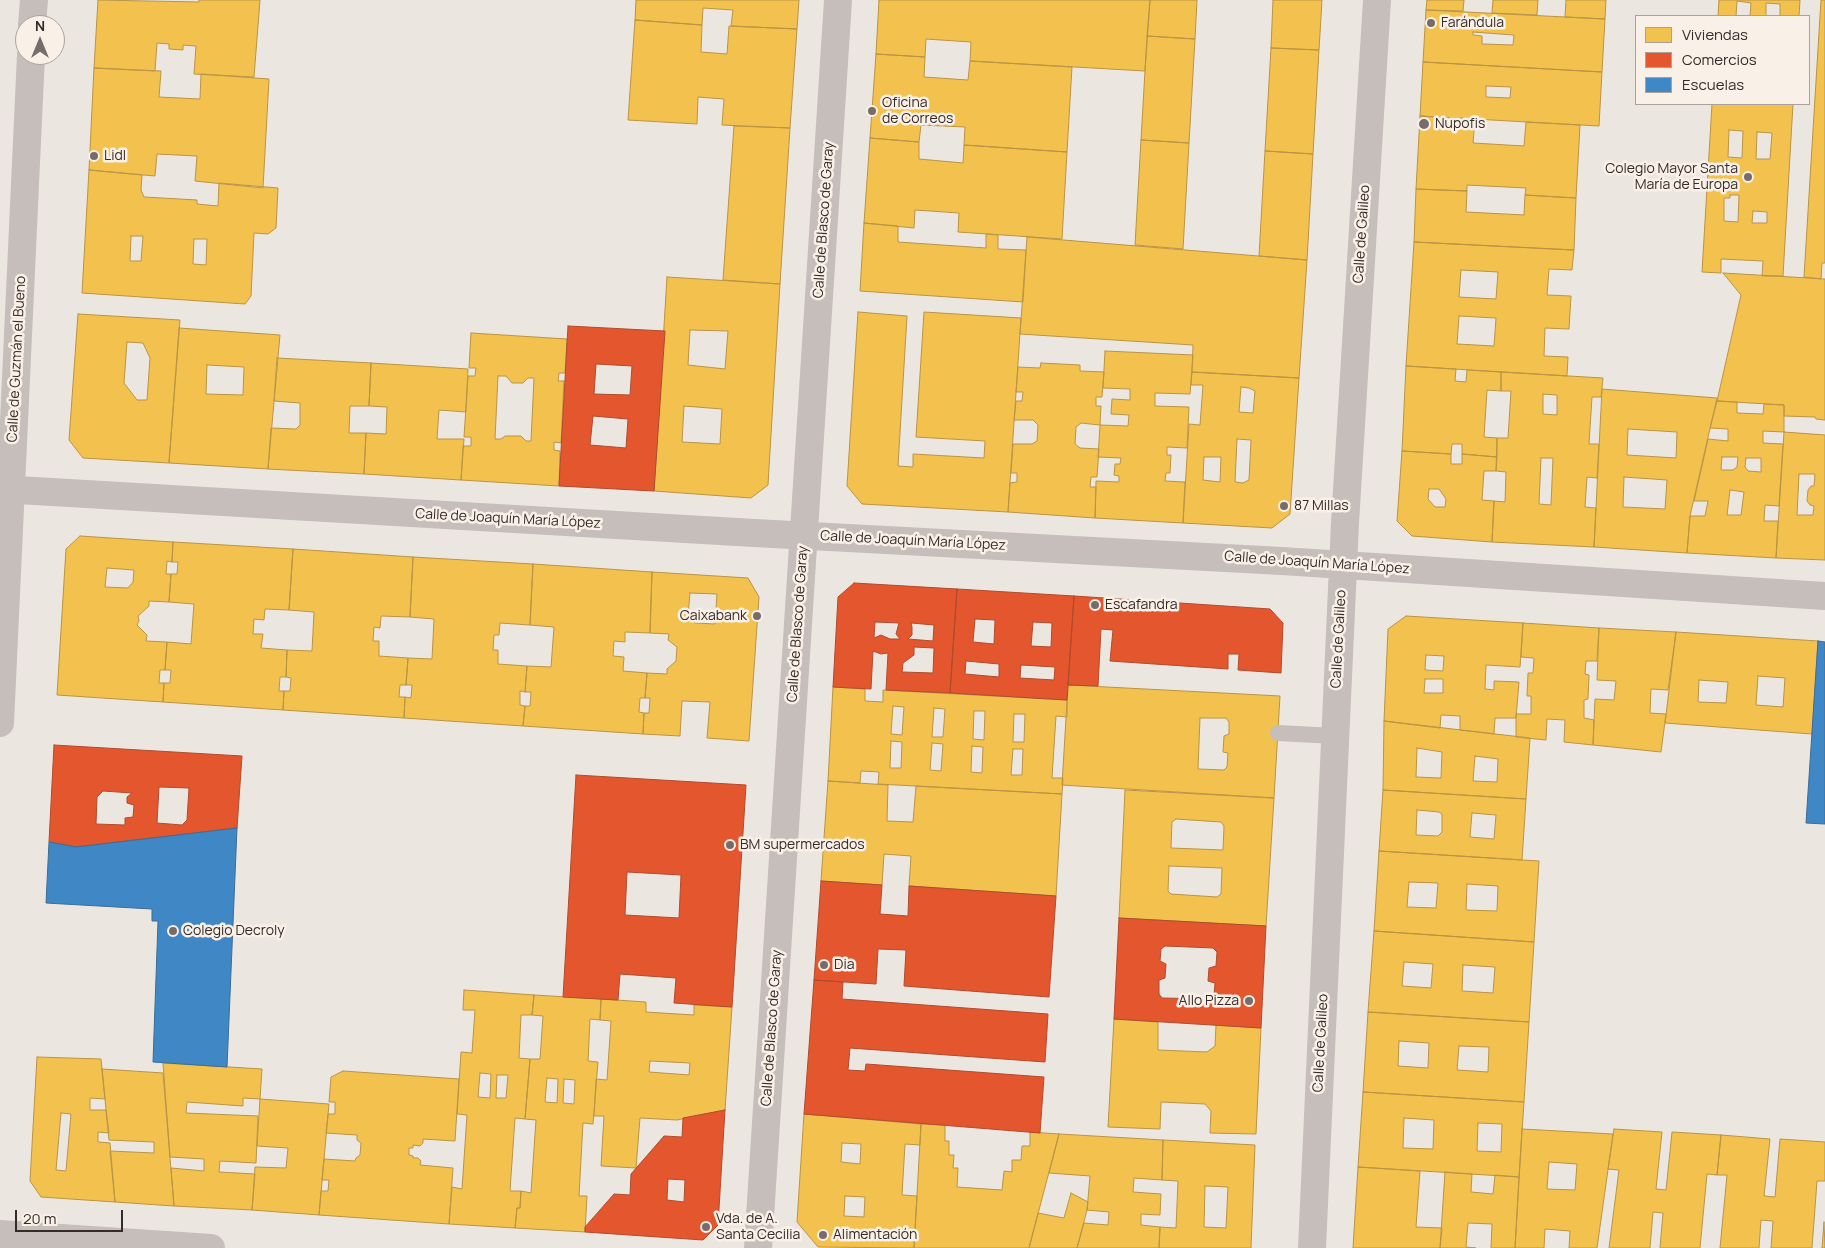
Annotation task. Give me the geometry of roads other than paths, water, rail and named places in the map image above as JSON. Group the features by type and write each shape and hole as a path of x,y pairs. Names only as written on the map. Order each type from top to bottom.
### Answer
{"street":[{"path":"33,15 34,0"},
{"name":"Calle de Blasco de Garay","path":"758,1248 838,0"},
{"name":"Calle de Galileo","path":"1312,1248 1343,565 1377,0"},
{"name":"Calle de Guzmán el Bueno","path":"0,723 6,489 30,65"},
{"name":"Calle de Joaquín María López","path":"6,489 804,536 1343,565 1825,596"},
{"path":"0,1234 211,1248"}],"lane":[{"path":"1278,733 1335,736"}],"place":[{"name":"Farándula","path":"1431,23"},
{"name":"Oficina de Correos","path":"872,111"},
{"name":"Nupofis","path":"1424,124"},
{"name":"Lidl","path":"94,156"},
{"name":"Colegio Mayor Santa María de Europa","path":"1748,177"},
{"name":"87 Millas","path":"1284,506"},
{"name":"Escafandra","path":"1095,605"},
{"name":"Caixabank","path":"757,616"},
{"name":"BM supermercados","path":"730,845"},
{"name":"Colegio Decroly","path":"173,931"},
{"name":"Dia","path":"824,965"},
{"name":"Allo Pizza","path":"1249,1001"},
{"name":"Vda. de A. Santa Cecilia","path":"706,1227"},
{"name":"Alimentación","path":"823,1235"}]}
